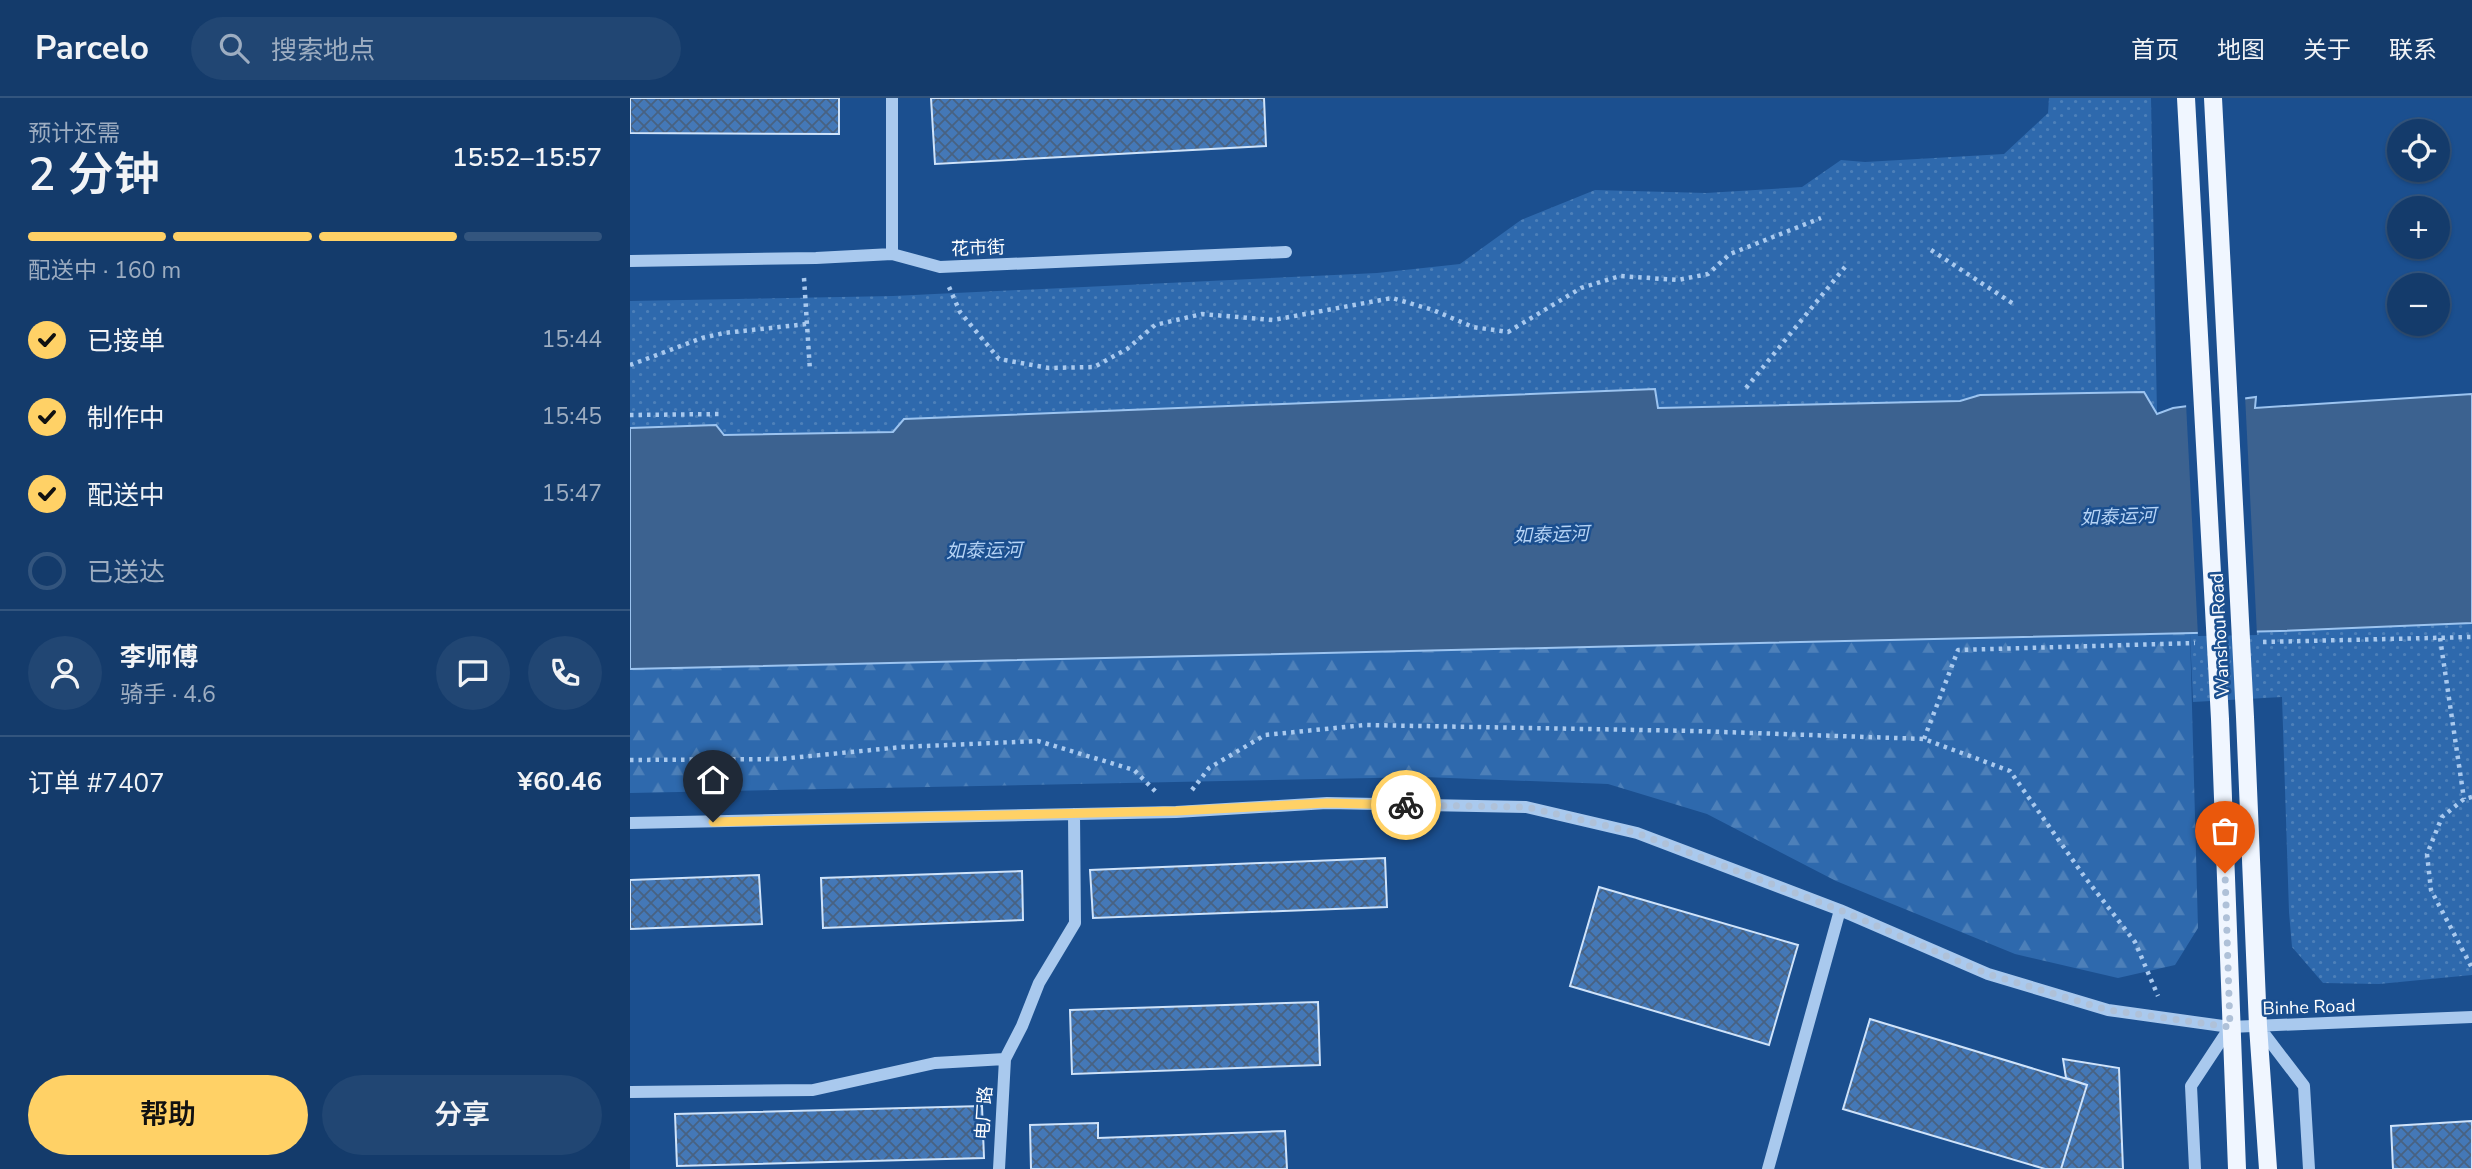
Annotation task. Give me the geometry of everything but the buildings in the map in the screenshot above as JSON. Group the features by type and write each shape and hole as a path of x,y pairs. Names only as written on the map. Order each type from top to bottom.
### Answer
{"main road":[{"name":"Wanshou Road","path":"2186,98 2220,719 2237,1169"},
{"name":"Wanshou Road","path":"2213,98 2258,1026 2268,1169"}],"street":[{"path":"892,98 892,254"},
{"name":"花市街","path":"630,261 892,254 940,267 1286,252"},
{"name":"Binhe Road","path":"630,823 1074,814 1327,803 1526,807 1637,833 1840,910 1988,974 2108,1010 2230,1027 2472,1017"},
{"path":"630,1091 813,1090 935,1063 1005,1059 1040,984 1074,923 1074,814"},
{"path":"1768,1169 1840,910"},
{"path":"2258,1026 2304,1086 2309,1169"},
{"path":"2195,1169 2191,1086 2230,1027"},
{"name":"电厂路","path":"999,1169 1005,1059"}],"path":[{"path":"940,267 960,312 999,359 1049,368 1094,367 1127,349 1155,325 1202,314 1273,320 1392,298 1433,310 1473,327 1508,332 1581,288 1620,276 1678,280 1708,274 1730,254 1821,218"},
{"path":"1931,250 2015,305"},
{"path":"803,258 810,371"},
{"path":"1746,388 1845,267"},
{"path":"630,365 702,338 807,324"},
{"path":"630,415 723,414"},
{"path":"2260,642 2472,637"},
{"path":"2440,638 2464,799"},
{"path":"1924,739 1958,650 2204,643"},
{"path":"630,760 779,759 902,747 1038,741 1134,770 1176,811 1209,768 1265,735 1365,725 1681,730 1924,739 2010,771 2084,876 2135,942 2168,1019"},
{"path":"2472,797 2464,799 2442,817 2427,854 2431,890 2472,968"}],"green space":[{"path":"2049,98 2151,98 2157,414 1980,395 1960,401 1657,408 1655,389 905,419 894,432 724,435 715,425 630,428 630,301 893,296 1377,273 1460,264 1521,220 1595,190 1706,193 1802,187 1841,160 1865,162 2004,154 2048,113"},
{"path":"2472,623 2472,975 2379,984 2323,983 2292,947 2282,697 2193,702 2190,633"},
{"path":"2190,633 2198,928 2175,965 2118,978 2015,954 1836,881 1707,814 1608,784 1424,777 630,793 630,669"}],"water":[{"name":"如泰运河","path":"1655,389 1658,408 1960,401 1980,395 2144,392 2157,414 2173,408 2256,397 2255,408 2472,394 2472,623 2280,631 630,669 630,428 716,425 724,435 893,432 904,419"}],"pier":[{"path":"2245,395 2257,635 2198,636 2186,403"}],"way so far":[{"path":"1406,805 1526,807 1637,833 1840,910 1988,974 2108,1010 2230,1027 2225,873"}],"route":[{"path":"713,822 1176,811 1327,803 1406,805"}]}
